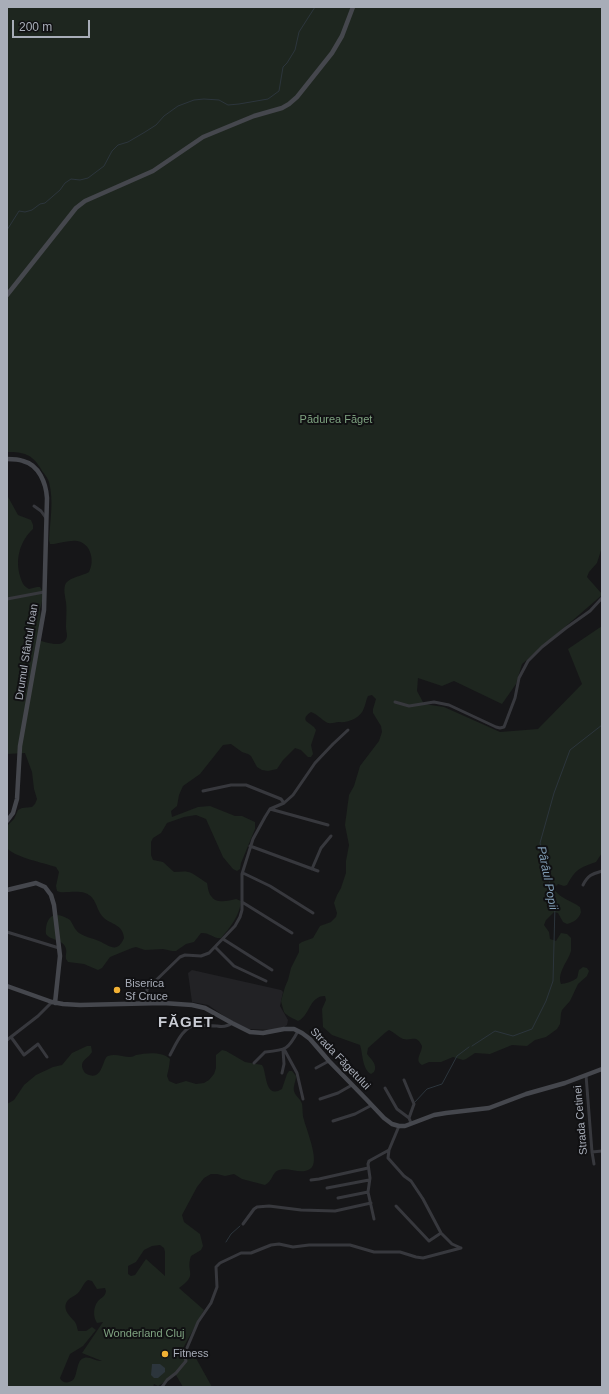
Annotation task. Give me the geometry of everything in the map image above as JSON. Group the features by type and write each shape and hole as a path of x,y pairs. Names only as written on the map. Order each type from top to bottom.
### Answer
{"main road":[{"path":"7,295 82,202 93,196 150,173 203,137 254,116 292,103 332,53 342,36 353,7"},
{"name":"Drumul Sfântul Ioan","path":"7,459 21,460 29,463 39,474 45,486 46,494 44,610 20,746 17,801 13,813 7,821"},
{"path":"7,890 35,883 42,885 51,895 54,905 59,948 59,966 54,1002"},
{"name":"Strada Făgetului","path":"7,986 54,1002 80,1005 146,1003 198,1006 212,1011 250,1032 263,1033 291,1029 298,1031 310,1039 384,1118 392,1124 399,1126"},
{"path":"399,1126 410,1121 446,1113 489,1108 602,1069"}],"street":[{"path":"34,506 41,511 46,518"},
{"path":"7,599 44,592"},
{"path":"395,702 409,706 434,702 444,704 496,727 504,727 515,698 519,678 528,661 542,647 590,611 602,598"},
{"path":"146,1003 147,990 180,957 185,955 201,956 209,953 235,926 240,917 243,873 250,846 270,809 284,803 293,795 315,763 332,744 348,730"},
{"path":"203,790 231,785 246,785 282,799 284,803"},
{"path":"270,809 328,825"},
{"path":"312,869 321,848 331,836"},
{"path":"250,846 318,871"},
{"path":"583,885 587,877 602,871"},
{"path":"243,873 267,884 313,913"},
{"path":"242,902 292,933"},
{"path":"7,932 59,948"},
{"path":"223,939 272,970"},
{"path":"215,947 234,966 266,981"},
{"path":"7,1040 54,1002"},
{"path":"170,1055 178,1040 187,1029 192,1026 201,1025 223,1027 230,1026 232,1023"},
{"path":"254,1063 265,1052 283,1050 292,1041 298,1031"},
{"path":"11,1037 24,1054 38,1044 47,1057"},
{"path":"282,1073 284,1064 283,1050"},
{"path":"283,1050 297,1073 303,1099"},
{"path":"316,1068 329,1061"},
{"name":"Strada Cetinei","path":"586,1075 594,1164"},
{"path":"404,1080 414,1104 410,1121"},
{"path":"320,1099 338,1093 352,1085"},
{"path":"385,1088 398,1108 410,1121"},
{"path":"333,1121 356,1114 372,1105"},
{"path":"162,1387 186,1361 184,1355 198,1322 211,1303 217,1287 216,1267 220,1263 241,1254 251,1253 271,1245 279,1244 293,1247 309,1245 350,1245 374,1252 400,1252 423,1258 461,1248 452,1244 441,1233 423,1198 411,1181 404,1176 388,1158 389,1150 399,1126"},
{"path":"374,1219 368,1192 369,1161 389,1150"},
{"path":"592,1152 602,1151"},
{"path":"311,1180 319,1180 368,1168"},
{"path":"328,1188 369,1180"},
{"path":"338,1198 368,1192"},
{"path":"243,1224 254,1208 257,1207 269,1206 301,1210 335,1211 371,1203"},
{"path":"396,1206 429,1241 441,1233"}],"shaded area":[{"path":"192,970 281,990 283,992 280,1006 288,1020 287,1025 272,1030 249,1029 230,1020 208,1005 192,1002 188,973"},
{"path":"152,1364 160,1364 165,1368 165,1372 158,1378 154,1378 151,1375"}],"green space":[{"name":"Pădurea Făget","path":"7,7 602,7 602,547 597,563 589,572 587,577 602,595 522,664 516,684 502,704 454,681 442,686 418,678 417,691 424,704 444,707 500,732 538,729 582,684 568,649 602,626 602,853 596,862 578,870 567,885 564,886 558,884 554,888 558,894 580,907 581,912 578,918 567,924 563,922 558,913 554,912 546,920 544,925 549,932 550,939 556,941 561,933 567,934 571,938 570,955 560,975 561,984 576,979 579,970 583,967 587,968 589,971 587,976 578,984 570,1001 562,1010 560,1024 557,1029 546,1037 535,1040 527,1046 512,1045 490,1054 475,1053 463,1060 453,1057 441,1062 429,1062 422,1065 418,1059 422,1049 420,1042 416,1039 403,1039 389,1030 368,1048 367,1054 374,1062 375,1067 374,1072 371,1074 364,1065 360,1045 332,1035 323,1027 322,1009 326,1000 325,996 316,999 305,1015 298,1021 284,1012 281,1001 291,968 299,952 299,944 313,938 320,926 331,922 336,917 337,913 334,903 346,873 346,861 349,845 345,825 349,795 354,786 360,766 379,741 382,732 381,726 373,713 376,699 372,695 368,696 360,715 350,721 329,723 311,712 307,715 305,718 306,721 316,730 311,745 313,754 311,757 308,757 301,750 295,748 283,760 277,769 268,771 257,767 251,756 242,752 231,744 223,745 200,774 183,786 179,795 177,806 171,811 172,817 198,807 210,806 235,816 242,816 255,822 255,829 240,869 237,871 233,869 223,857 206,819 196,815 184,817 167,823 161,833 153,838 151,842 151,855 153,860 163,862 174,872 188,872 197,876 207,883 213,899 222,901 236,899 241,901 237,916 221,938 216,938 201,933 194,942 186,944 176,951 163,949 145,950 136,947 132,948 110,957 102,968 98,970 84,964 68,962 63,943 46,934 46,926 49,919 54,915 58,915 69,919 79,933 110,946 119,946 124,938 119,927 103,917 92,897 81,892 57,891 56,886 59,872 56,867 22,857 7,848 7,826 14,819 18,810 32,807 37,799 32,772 25,753 7,754 7,495 18,515 31,520 33,525 33,529 22,545 18,557 18,563 20,576 24,585 29,589 40,587 43,592 40,609 41,623 37,640 59,644 66,640 65,585 71,579 89,572 92,558 89,549 82,542 71,541 50,544 51,504 48,480 38,464 31,457 23,453 7,452"},
{"name":"Wonderland Cluj","path":"87,1046 91,1046 92,1052 82,1063 82,1066 85,1073 91,1076 99,1073 108,1056 116,1055 131,1057 140,1054 154,1053 167,1056 170,1059 167,1076 169,1081 176,1084 186,1081 196,1084 204,1083 214,1074 216,1068 216,1055 222,1050 245,1062 262,1065 267,1083 272,1091 282,1089 289,1071 292,1071 296,1076 294,1091 302,1104 303,1118 310,1138 313,1153 313,1166 306,1171 287,1169 279,1170 265,1185 242,1179 234,1174 225,1176 211,1174 204,1178 197,1187 182,1215 184,1222 200,1234 203,1246 201,1250 191,1256 189,1266 190,1276 179,1288 204,1310 182,1350 189,1355 192,1351 212,1387 183,1387 176,1375 158,1386 154,1384 153,1387 7,1387 7,1104 14,1100 24,1085 36,1075 53,1067 62,1065 72,1053","holes":["160,1245 164,1248 165,1252 165,1276 146,1259 135,1275 131,1276 128,1274 128,1266 136,1262 144,1250 152,1246","88,1280 92,1281 97,1289 105,1288 106,1293 96,1303 94,1312 97,1323 103,1322 82,1353 102,1361 88,1358 81,1359 75,1378 69,1382 65,1382 60,1378 70,1354 83,1346 96,1330 92,1327 86,1331 78,1331 76,1323 69,1315 65,1306 68,1300 78,1293"]}],"waterway":[{"path":"7,230 19,211 25,212 32,210 40,204 45,203 71,179 80,180 88,178 104,166 112,151 118,145 128,142 156,125 164,116 178,106 194,100 204,99 219,100 228,105 268,99 279,91 283,67 295,50 299,32 315,7"},
{"name":"Pârâul Popii","path":"472,1046 495,1031 513,1036 532,1029 546,1001 553,981 555,905 540,843 554,793 570,750 602,725"},
{"name":"Pârâul Popii","path":"415,1102 427,1089 442,1084 457,1056 469,1047"},
{"name":"Pârâul Popii","path":"226,1242 231,1234 240,1226"}],"place":[{"name":"Biserica Sf Cruce","path":"117,990"},
{"name":"Fitness","path":"165,1354"}],"district":[{"name":"FĂGET","path":"186,1023"}]}
